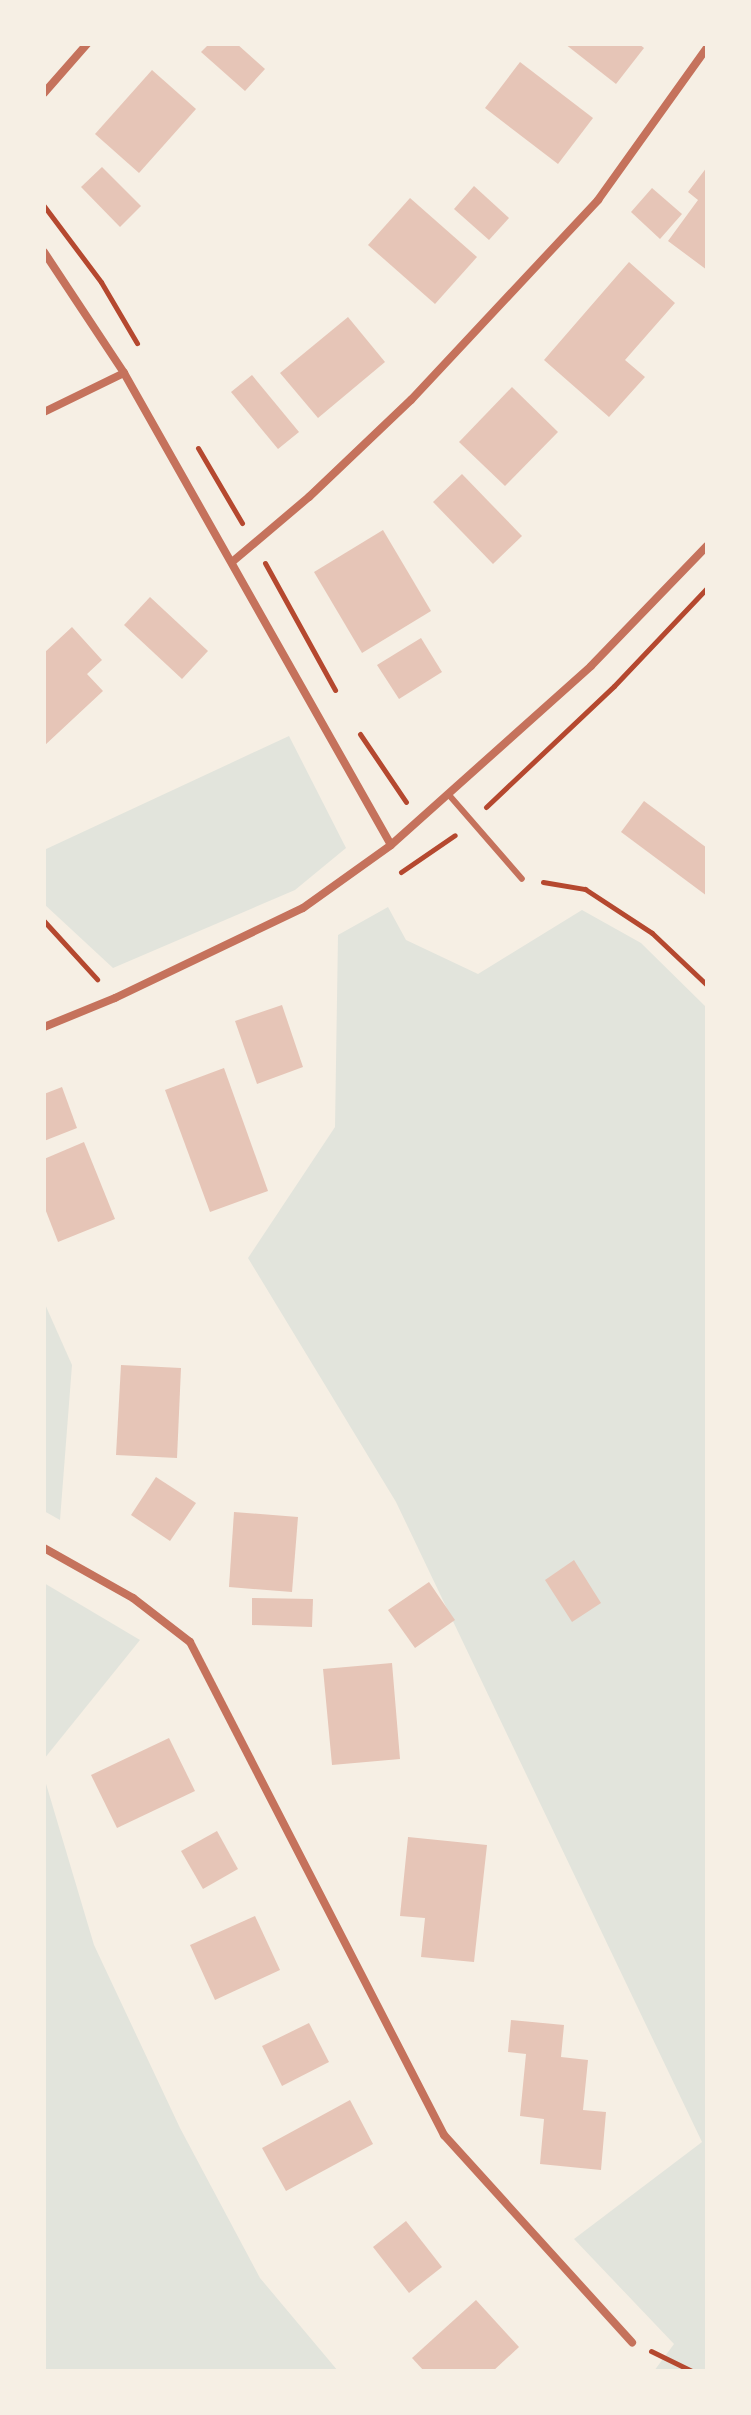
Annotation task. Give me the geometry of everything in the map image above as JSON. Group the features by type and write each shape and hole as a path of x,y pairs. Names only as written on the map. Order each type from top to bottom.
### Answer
{"street":[{"path":"44,93 87,44"},
{"path":"232,562 309,497 411,400 598,200 707,48"},
{"path":"44,252 124,373 391,845"},
{"path":"44,412 124,373"},
{"path":"44,1027 115,998 303,908 391,845 591,666 707,546"},
{"path":"44,1548 133,1598 190,1642 444,2135 632,2342"}],"lane":[{"path":"449,795 522,879"}],"path":[{"path":"522,879 585,889 652,933 707,985"},
{"path":"44,921 115,998"},
{"path":"632,2342 692,2371"}],"shaded area":[{"path":"289,736 346,848 295,890 113,968 44,904 44,850"},
{"path":"388,907 406,940 478,974 582,910 641,943 707,1008 707,2371 654,2371 674,2344 574,2239 702,2142 396,1502 248,1258 335,1127 338,935"},
{"path":"44,1302 72,1365 60,1520 44,1511"},
{"path":"44,1583 140,1640 44,1759"},
{"path":"44,1777 94,1945 180,2128 260,2278 338,2371 44,2371"}],"building":[{"path":"209,44 237,44 265,69 245,91 201,52"},
{"path":"565,44 639,44 644,48 616,84"},
{"path":"520,62 593,118 558,164 485,108"},
{"path":"152,70 196,109 139,173 95,134"},
{"path":"102,167 141,206 120,227 81,187"},
{"path":"707,167 707,270 668,241 698,200 688,192"},
{"path":"474,186 509,218 489,240 454,209"},
{"path":"652,188 682,214 660,239 631,212"},
{"path":"410,198 477,257 435,304 368,245"},
{"path":"629,262 675,303 625,360 645,377 609,417 544,360"},
{"path":"348,317 385,362 318,418 280,373"},
{"path":"252,375 299,432 278,449 231,392"},
{"path":"512,387 558,432 505,486 459,442"},
{"path":"462,474 522,536 493,564 433,502"},
{"path":"383,530 431,611 362,653 314,572"},
{"path":"150,597 208,651 182,679 124,625"},
{"path":"72,627 102,660 87,674 103,691 44,746 44,653"},
{"path":"421,638 442,672 399,699 377,665"},
{"path":"644,801 707,848 707,896 621,832"},
{"path":"282,1005 303,1067 257,1084 235,1021"},
{"path":"224,1068 268,1191 210,1212 165,1090"},
{"path":"62,1087 77,1128 44,1141 44,1094"},
{"path":"84,1142 115,1219 58,1242 44,1206 44,1159"},
{"path":"121,1365 181,1368 177,1458 116,1455"},
{"path":"156,1477 196,1503 170,1541 131,1515"},
{"path":"234,1512 298,1517 292,1592 229,1587"},
{"path":"574,1560 601,1603 572,1622 545,1580"},
{"path":"429,1582 455,1620 415,1648 388,1610"},
{"path":"252,1598 313,1599 312,1627 252,1625"},
{"path":"392,1663 400,1759 332,1765 323,1669"},
{"path":"169,1738 195,1791 117,1828 91,1775"},
{"path":"217,1831 238,1869 203,1889 181,1851"},
{"path":"408,1837 487,1845 474,1962 421,1957 425,1918 400,1916"},
{"path":"255,1916 280,1970 215,2000 190,1945"},
{"path":"511,2020 564,2025 561,2057 588,2060 583,2110 606,2112 601,2170 540,2164 544,2119 520,2116 526,2054 508,2052"},
{"path":"309,2023 329,2062 282,2086 262,2046"},
{"path":"350,2100 373,2144 286,2191 262,2148"},
{"path":"406,2221 442,2267 409,2293 373,2247"},
{"path":"476,2300 519,2347 493,2371 424,2371 412,2358"}]}
